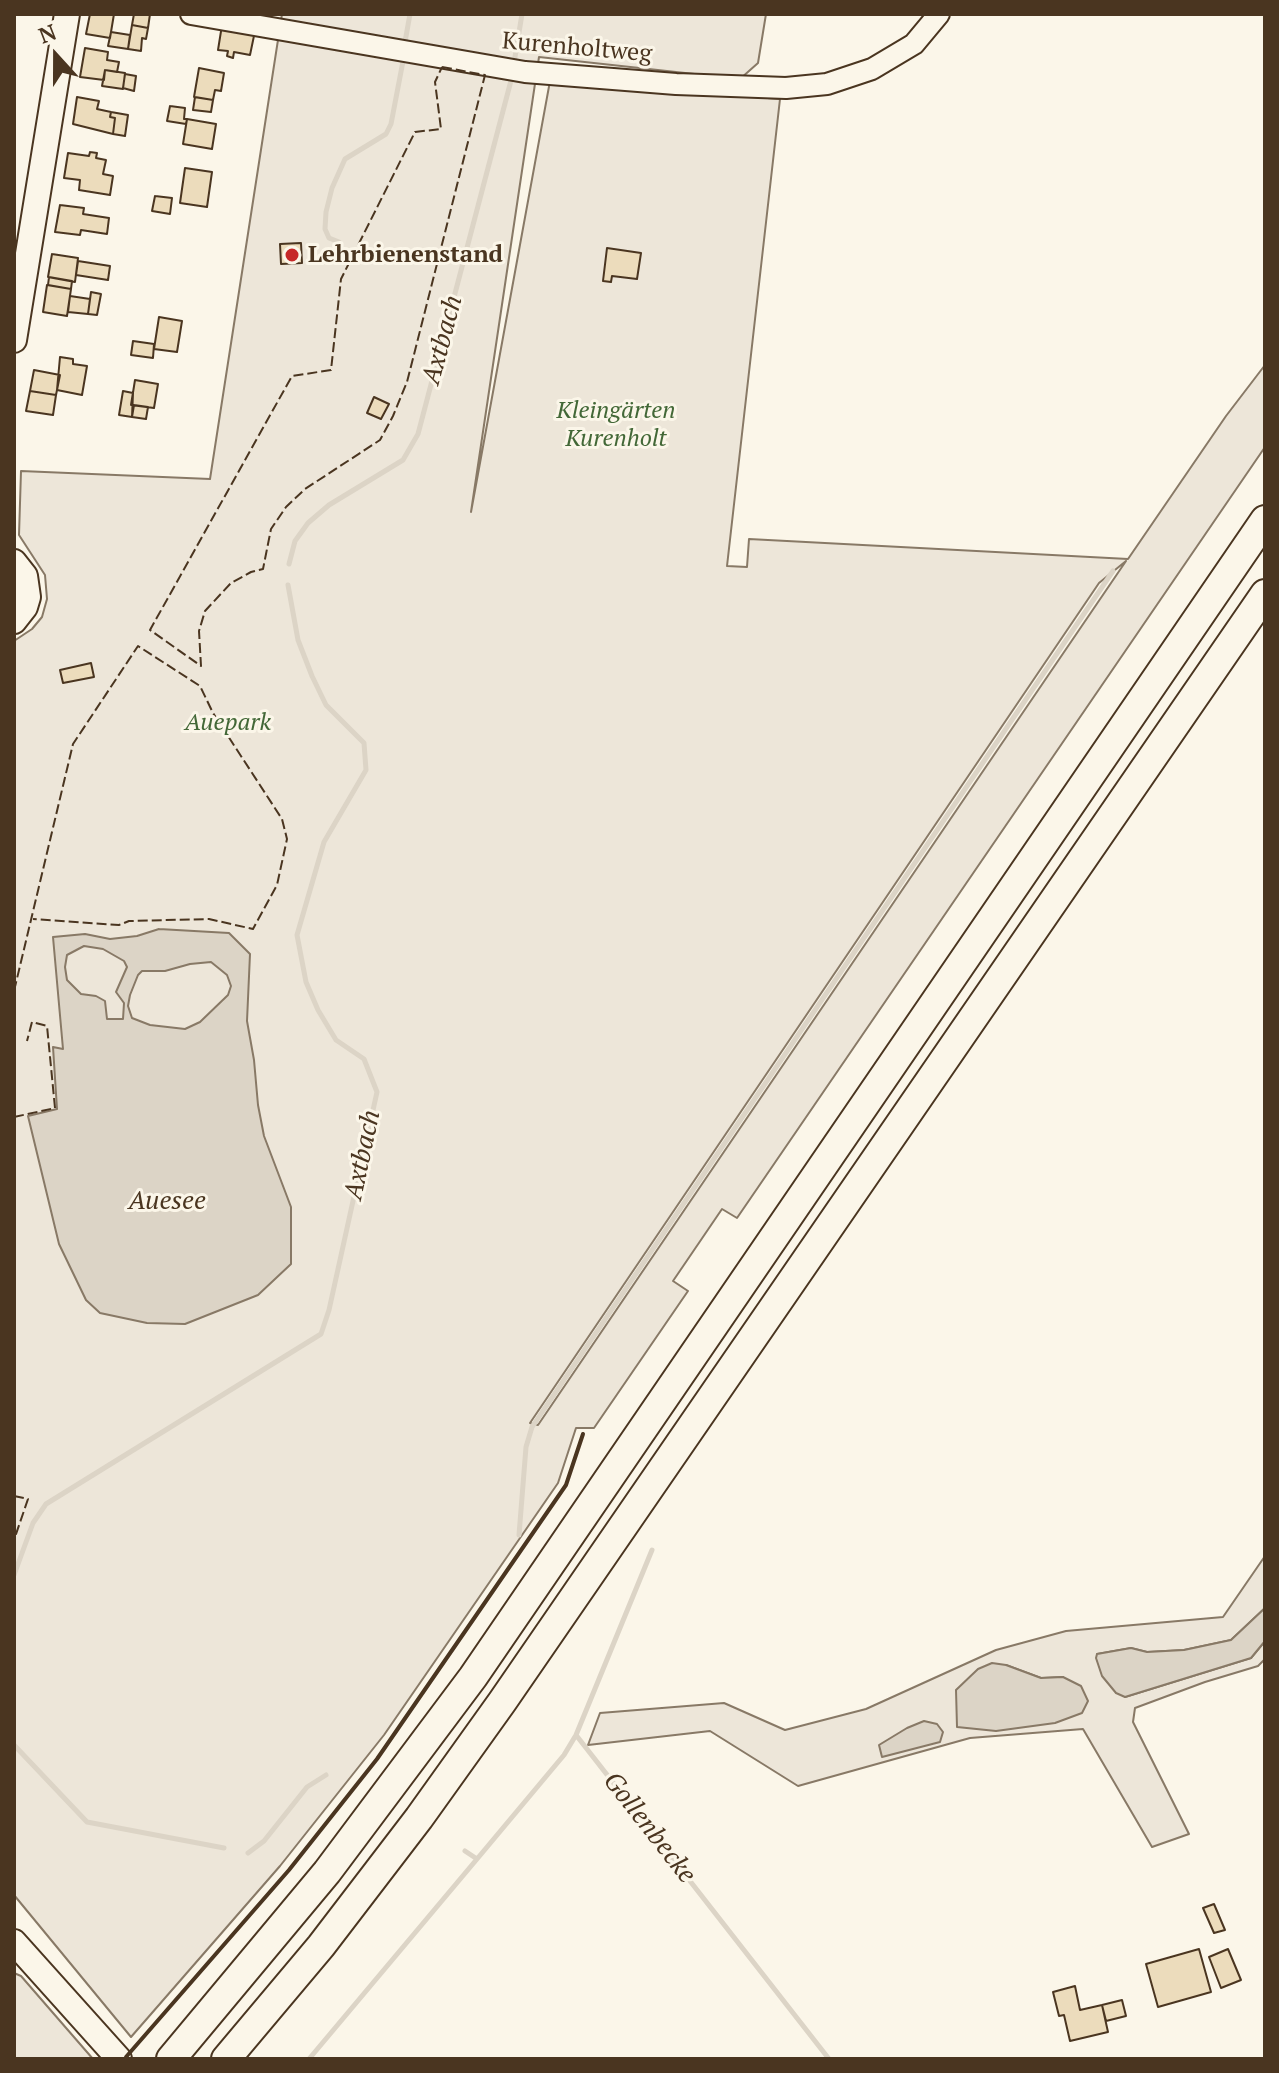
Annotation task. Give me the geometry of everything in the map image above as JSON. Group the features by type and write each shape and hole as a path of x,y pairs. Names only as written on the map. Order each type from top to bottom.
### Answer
{"highway":[{"path":"171,2059 327,1872 473,1677 1265,520"},
{"path":"226,2059 321,1946 475,1741 1265,594"}],"main road":[{"path":"14,340 67,14"},
{"path":"14,562 25,576 28,597 25,607 14,621"},
{"path":"14,1942 119,2059"}],"street":[{"name":"Kurenholtweg","path":"191,14 525,72 676,84 786,88 827,84 872,69 914,44 939,14"}],"green space":[{"path":"282,14 766,14 758,63 740,79 539,57 471,512 550,81 780,99 727,566 747,567 749,539 1128,559 1226,416 1265,365 1265,447 737,1218 722,1209 673,1281 688,1291 594,1428 576,1428 558,1483 384,1735 280,1866 131,2037 14,1895 14,641 32,629 42,617 47,599 45,575 19,535 21,471 210,479","holes":["1126,561 538,1425 530,1423 1099,583"]},
{"path":"1265,1556 1265,1608 1231,1640 1184,1650 1147,1652 1131,1648 1097,1654 1125,1697 1251,1658 1265,1641 1265,1659 1258,1666 1135,1708 1133,1722 1189,1834 1152,1847 1083,1729 970,1738 798,1786 710,1731 588,1745 600,1713 724,1703 785,1730 866,1709 996,1650 1066,1631 1223,1617","holes":["1006,1665 1041,1678 1063,1677 957,1690"]},
{"path":"14,1973 21,1976 93,2059 14,2059"}],"water":[{"name":"Auesee","path":"159,929 229,933 250,954 247,1021 258,1105 264,1136 291,1207 291,1264 258,1295 185,1324 147,1323 100,1313 86,1300 59,1244 28,1116 57,1109 53,1047 63,1049 53,937 85,934 110,939 137,936","holes":["84,946 103,949 124,961 127,967 116,992 124,1003 123,1019 107,1019 105,1001 81,994 67,980 67,955","211,962 227,975 231,986 228,995 200,1022 185,1029 150,1025 132,1018 128,1006 130,995 142,971 165,971"]},
{"path":"1265,1608 1265,1641 1251,1658 1125,1697 1116,1693 1102,1676 1097,1654 1131,1648 1147,1652 1184,1650 1231,1640"},
{"path":"992,1663 1041,1678 1063,1677 1081,1686 1088,1701 1082,1713 1055,1723 996,1731 957,1727 956,1690 978,1669"},
{"path":"924,1721 937,1724 943,1732 940,1742 882,1757 879,1745"}],"building":[{"path":"90,14 114,14 110,38 86,34"},
{"path":"134,14 150,14 148,28 132,25"},
{"path":"132,25 148,28 146,39 142,38 141,51 128,49"},
{"path":"222,25 255,31 250,55 234,52 233,58 227,56 228,51 218,50"},
{"path":"111,32 130,35 128,49 108,46"},
{"path":"85,48 108,52 107,60 119,62 117,72 105,70 104,80 80,77"},
{"path":"199,68 224,73 221,91 215,90 213,100 194,97"},
{"path":"105,70 125,73 123,89 102,86"},
{"path":"125,74 136,76 134,91 123,88"},
{"path":"77,97 99,101 97,109 111,112 110,117 115,118 113,134 73,124"},
{"path":"195,97 213,100 211,112 193,110"},
{"path":"170,106 185,108 186,124 167,121"},
{"path":"111,112 128,115 125,136 113,134 115,118 110,117"},
{"path":"187,119 216,124 212,149 183,144"},
{"path":"90,152 97,153 96,158 106,160 103,174 113,176 110,195 79,190 80,180 64,178 68,153 89,156"},
{"path":"185,168 212,172 207,207 180,203"},
{"path":"155,196 172,198 170,214 152,211"},
{"path":"60,205 84,208 83,214 109,218 107,234 81,230 80,235 55,232"},
{"path":"301,243 302,263 281,264 280,244"},
{"path":"607,248 641,253 637,279 612,276 611,282 603,281"},
{"path":"52,254 78,258 75,282 48,277"},
{"path":"78,261 110,266 108,280 76,275"},
{"path":"49,277 72,281 71,289 48,285"},
{"path":"47,285 71,289 67,316 43,312"},
{"path":"91,292 101,294 97,315 88,314"},
{"path":"70,296 90,299 88,314 68,312"},
{"path":"159,317 182,321 177,352 154,349"},
{"path":"133,341 154,344 153,358 131,355"},
{"path":"60,357 73,359 73,364 87,366 82,395 57,390"},
{"path":"34,370 60,375 56,395 30,391"},
{"path":"135,380 158,384 154,408 131,405"},
{"path":"30,391 56,395 53,415 26,411"},
{"path":"123,391 133,393 132,417 119,415"},
{"path":"374,397 389,404 381,419 367,413"},
{"path":"134,405 148,407 146,419 132,417"},
{"path":"91,663 94,677 63,683 60,670"},
{"path":"1214,1904 1225,1930 1214,1933 1203,1908"},
{"path":"1199,1949 1211,1992 1158,2007 1146,1964"},
{"path":"1228,1949 1241,1980 1221,1988 1209,1957"},
{"path":"1075,1986 1080,2010 1102,2005 1108,2032 1070,2041 1064,2015 1059,2016 1053,1992"},
{"path":"1122,2000 1126,2016 1106,2021 1102,2005"}],"waterway":[{"path":"405,42 410,14"},
{"name":"Axtbach","path":"514,63 522,14"},
{"path":"339,242 329,238 325,229 332,188 345,159 386,134 391,124 404,56"},
{"name":"Axtbach","path":"289,564 295,541 308,523 329,505 403,460 418,434 513,73"},
{"path":"519,1535 526,1447 532,1427 1113,571"},
{"name":"Axtbach","path":"14,1575 33,1523 46,1504 321,1334 329,1310 377,1092 364,1059 336,1040 318,1010 306,982 297,935 324,842 366,770 364,743 326,705 312,676 298,640 288,585"},
{"path":"465,1851 477,1859 564,1755 576,1735 652,1550"},
{"name":"Gollenbecke","path":"576,1735 829,2059"},
{"name":"Gollenbecke","path":"14,1745 87,1822 224,1848"},
{"name":"Gollenbecke","path":"248,1853 264,1841 307,1787 326,1775"},
{"path":"309,2059 477,1859"}],"fence":[{"path":"442,67 485,75 407,382 380,440 305,489 286,507 271,529 263,569 231,583 205,611 199,631 201,666 150,630 292,376 331,370 341,279 415,132 441,129 435,82 442,67"},
{"path":"14,991 73,744 138,646 200,686 213,713 282,819 287,839 277,885 253,929 209,919 129,921 119,925 33,919"},
{"path":"14,1117 55,1108 47,1026 32,1022 27,1041"},
{"path":"14,1496 28,1499 14,1540"}],"wall":[{"path":"126,2057 289,1870 377,1759 566,1485 583,1434"}],"place":[{"name":"Lehrbienenstand","path":"292,255"}],"park label":[{"name":"Kleingärten Kurenholt","path":"616,425"},
{"name":"Auepark","path":"228,723"}]}
